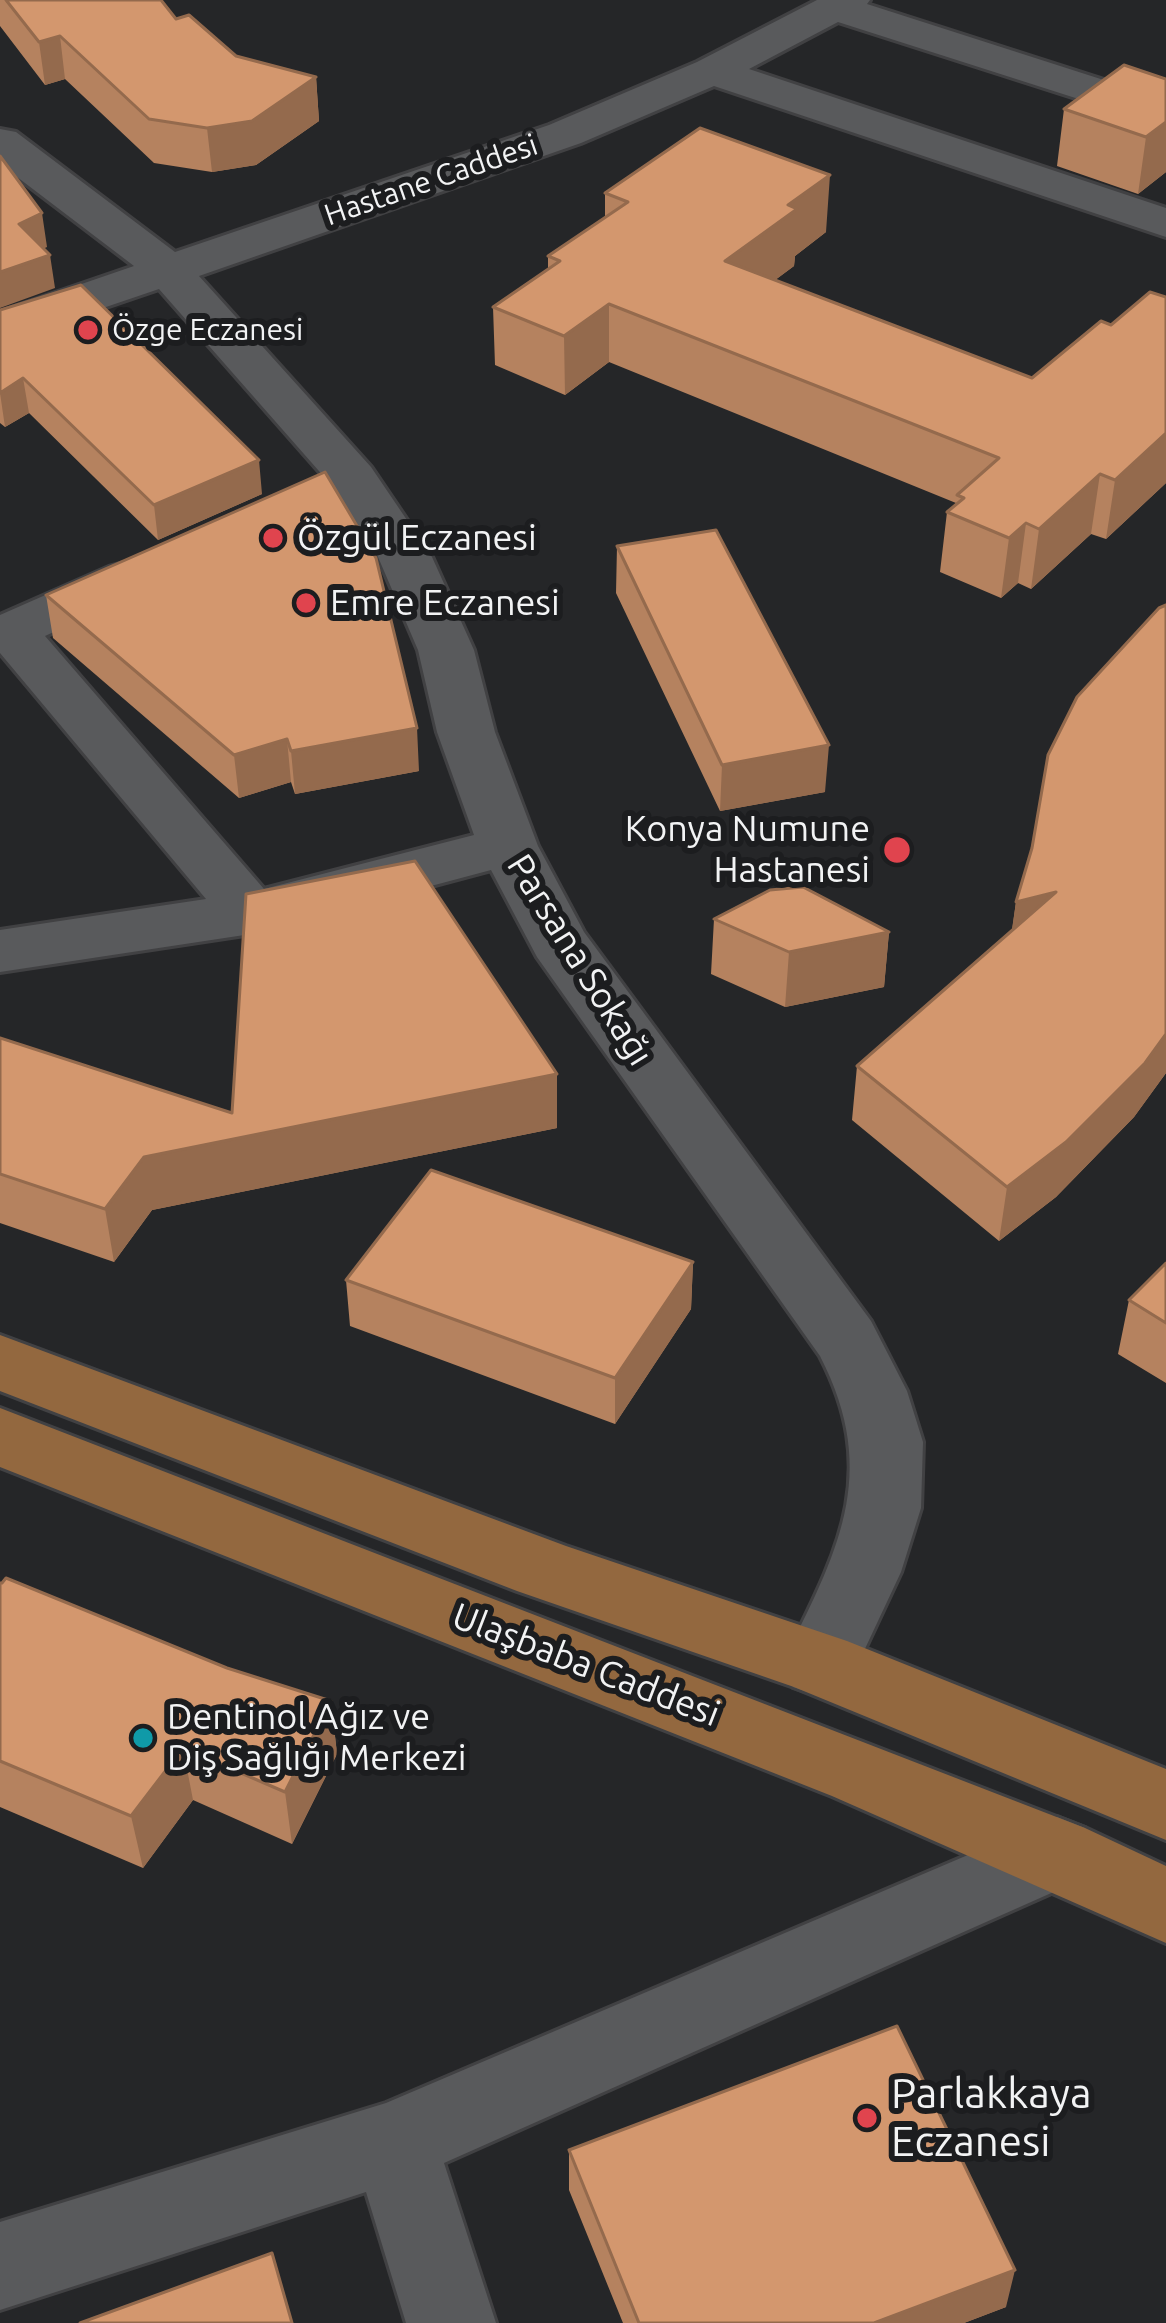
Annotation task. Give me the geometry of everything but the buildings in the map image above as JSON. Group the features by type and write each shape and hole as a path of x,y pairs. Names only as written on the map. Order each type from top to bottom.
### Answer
{"main road":[{"name":"Ulaşbaba Caddesi","path":"0,1362 543,1569 820,1664 1166,1805"},
{"name":"Ulaşbaba Caddesi","path":"0,1437 1057,1852 1166,1906"}],"street":[{"name":"Hastane Caddesi","path":"0,328 165,267 490,161 712,71 842,4"},
{"path":"842,4 1166,114"},
{"path":"712,71 1166,223"},
{"name":"Parsana Sokağı","path":"0,142 165,267 332,488 405,557 446,650 466,732 508,846 559,942 846,1340 880,1409 891,1482 867,1568 820,1664"},
{"path":"182,554 5,632 251,913"},
{"path":"0,951 251,913 508,846"},
{"path":"0,2266 394,2143 1057,1852"},
{"path":"394,2143 451,2323"}],"place":[{"name":"Özge Eczanesi","path":"88,330"},
{"name":"Özgül Eczanesi","path":"273,538"},
{"name":"Emre Eczanesi","path":"306,603"},
{"name":"Konya Numune Hastanesi","path":"897,850"},
{"name":"Dentinol Ağız ve Diş Sağlığı Merkezi","path":"143,1738"},
{"name":"Parlakkaya Eczanesi","path":"867,2118"}]}
